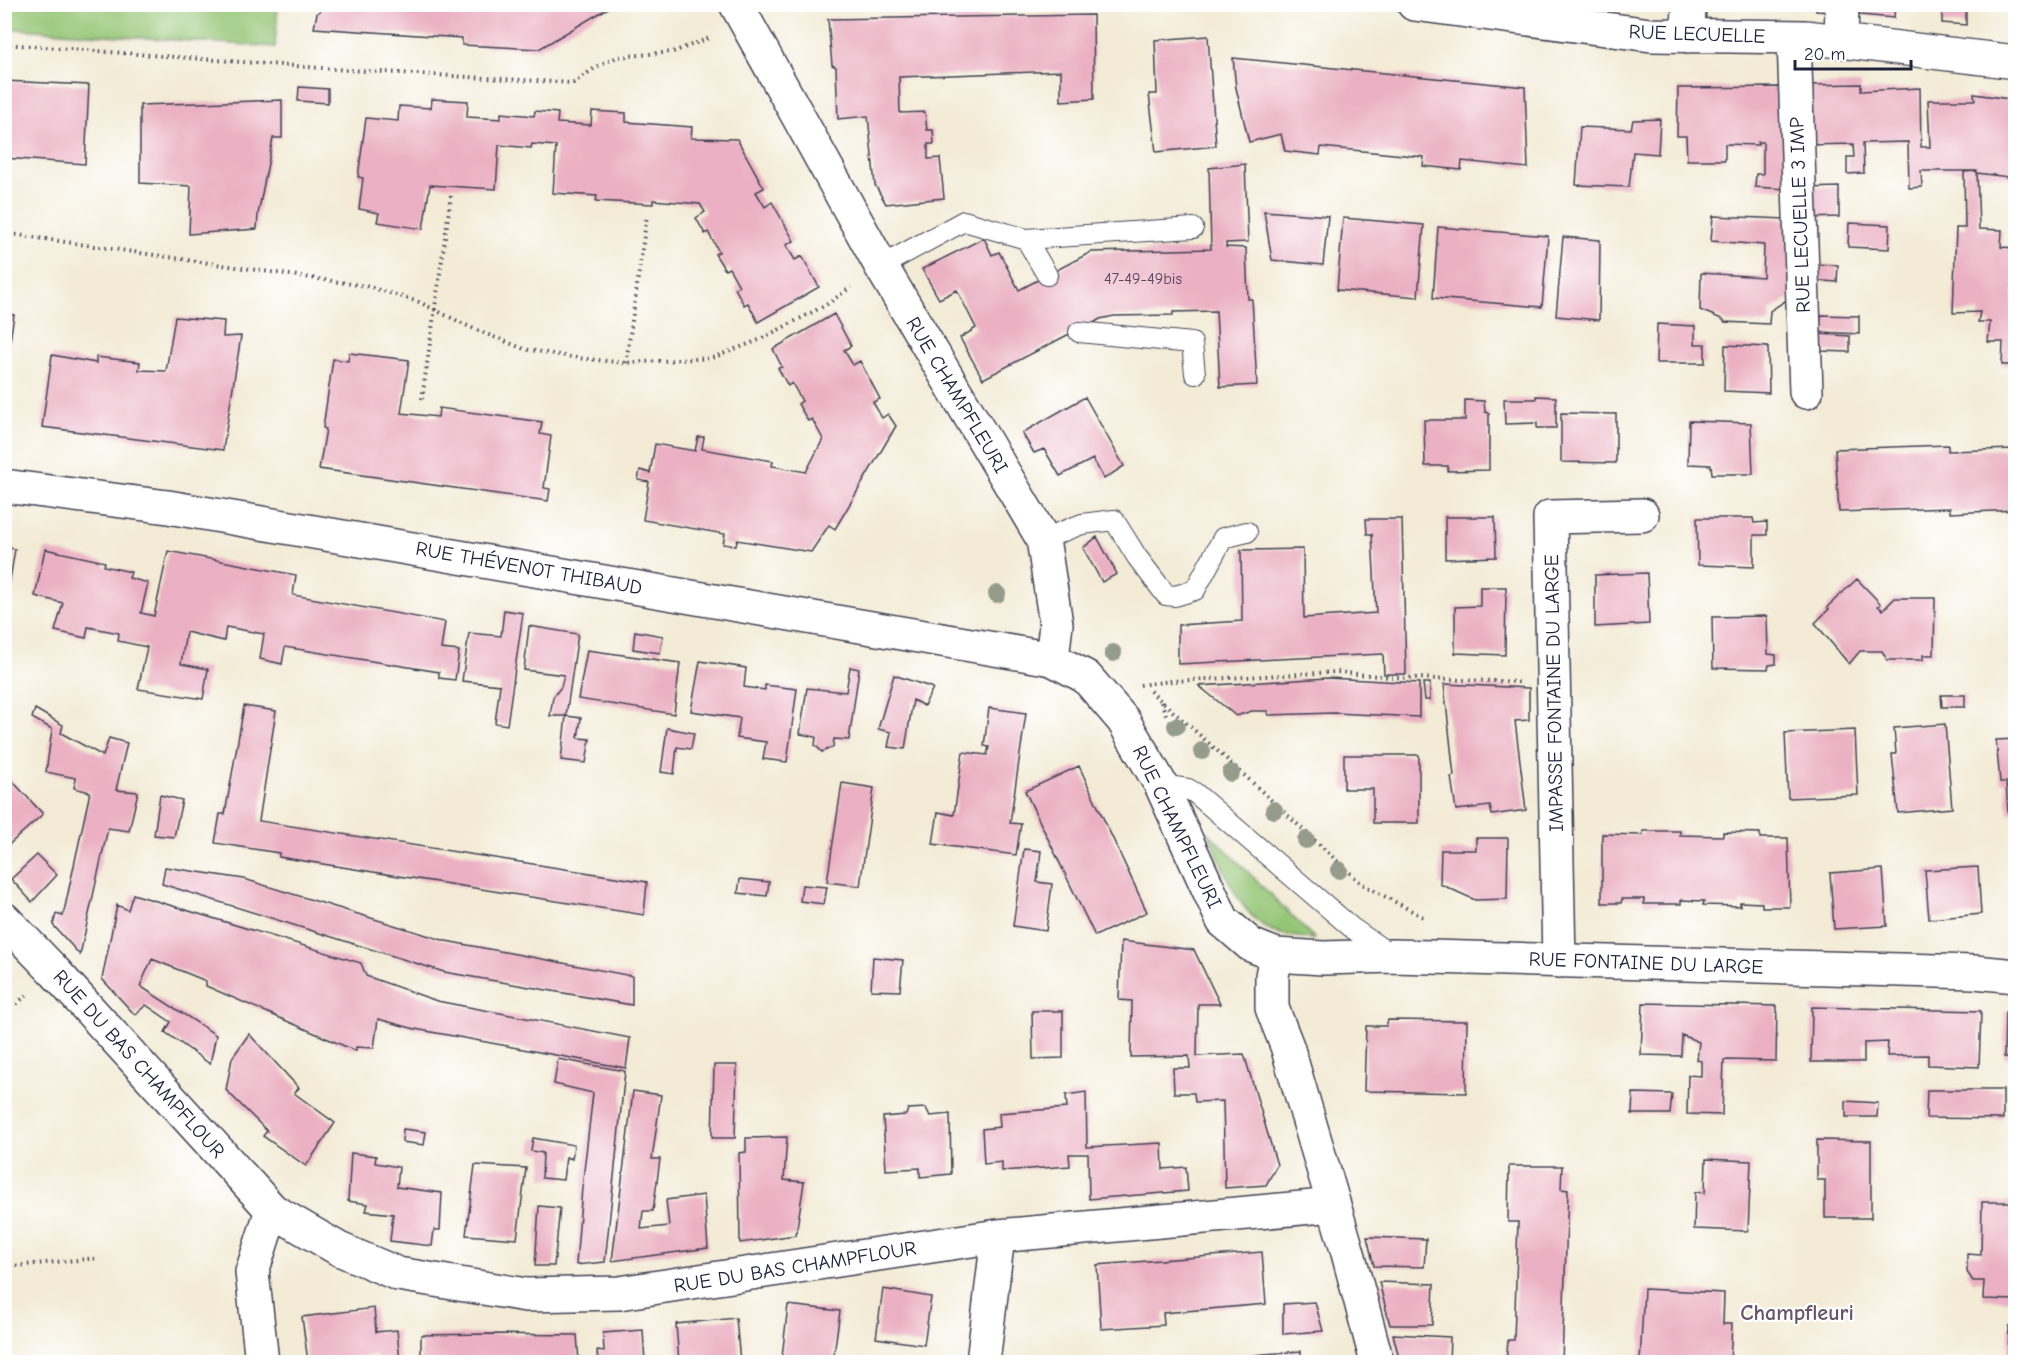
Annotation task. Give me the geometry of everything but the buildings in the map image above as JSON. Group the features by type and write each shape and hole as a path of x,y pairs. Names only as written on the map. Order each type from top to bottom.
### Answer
{"street":[{"name":"RUE LECUELLE","path":"1414,4 1484,9 1651,35 1689,20 1794,37 2016,62"},
{"path":"1841,41 1842,4"},
{"name":"RUE CHAMPFLEURI","path":"740,13 881,267 1043,539 1056,624 1052,660 1086,677 1124,720 1161,785 1223,921 1251,945 1276,955"},
{"name":"RUE LECUELLE 3 IMP","path":"1794,37 1806,392"},
{"name":"RUE THÉVENOT THIBAUD","path":"4,486 180,509 1052,660"},
{"name":"IMPASSE FONTAINE DU LARGE","path":"1559,961 1550,517 1642,515"},
{"name":"RUE DU BAS CHAMPFLOUR","path":"4,919 56,972 272,1210 339,1249 398,1274 526,1294 620,1293 998,1236 1334,1205"},
{"path":"1276,955 1272,976 1272,1008 1287,1046 1377,1362"},
{"name":"RUE FONTAINE DU LARGE","path":"1276,955 1323,958 1393,956 1975,972 2016,976"},
{"path":"262,1362 252,1272 272,1210"},
{"path":"983,1362 998,1236"}],"lane":[{"path":"881,267 964,222 1026,239 1192,228"},
{"path":"1026,239 1047,275"},
{"path":"1079,332 1192,343 1195,374"},
{"path":"1043,539 1082,524 1114,520 1137,557 1166,595 1175,596 1195,590 1223,538 1247,532"},
{"path":"1161,785 1188,789 1195,793 1352,928 1393,956"}],"path":[{"path":"4,44 348,70 573,83 617,57 674,52 697,44 740,13"},
{"path":"422,399 451,196"},
{"path":"626,363 647,215"},
{"path":"4,233 366,286 419,302 474,329 524,349 626,363 712,358 759,340 826,305 881,267"},
{"path":"1158,682 1337,672 1388,677 1554,684"},
{"path":"1143,685 1362,884 1429,920"},
{"path":"4,1267 98,1258"}],"green space":[{"path":"4,5 278,5 275,47 5,28"},
{"path":"1208,832 1315,939 1278,933 1264,926 1252,916 1242,904 1226,876"}],"district":[{"name":"Champfleuri","path":"1797,1313"}]}
